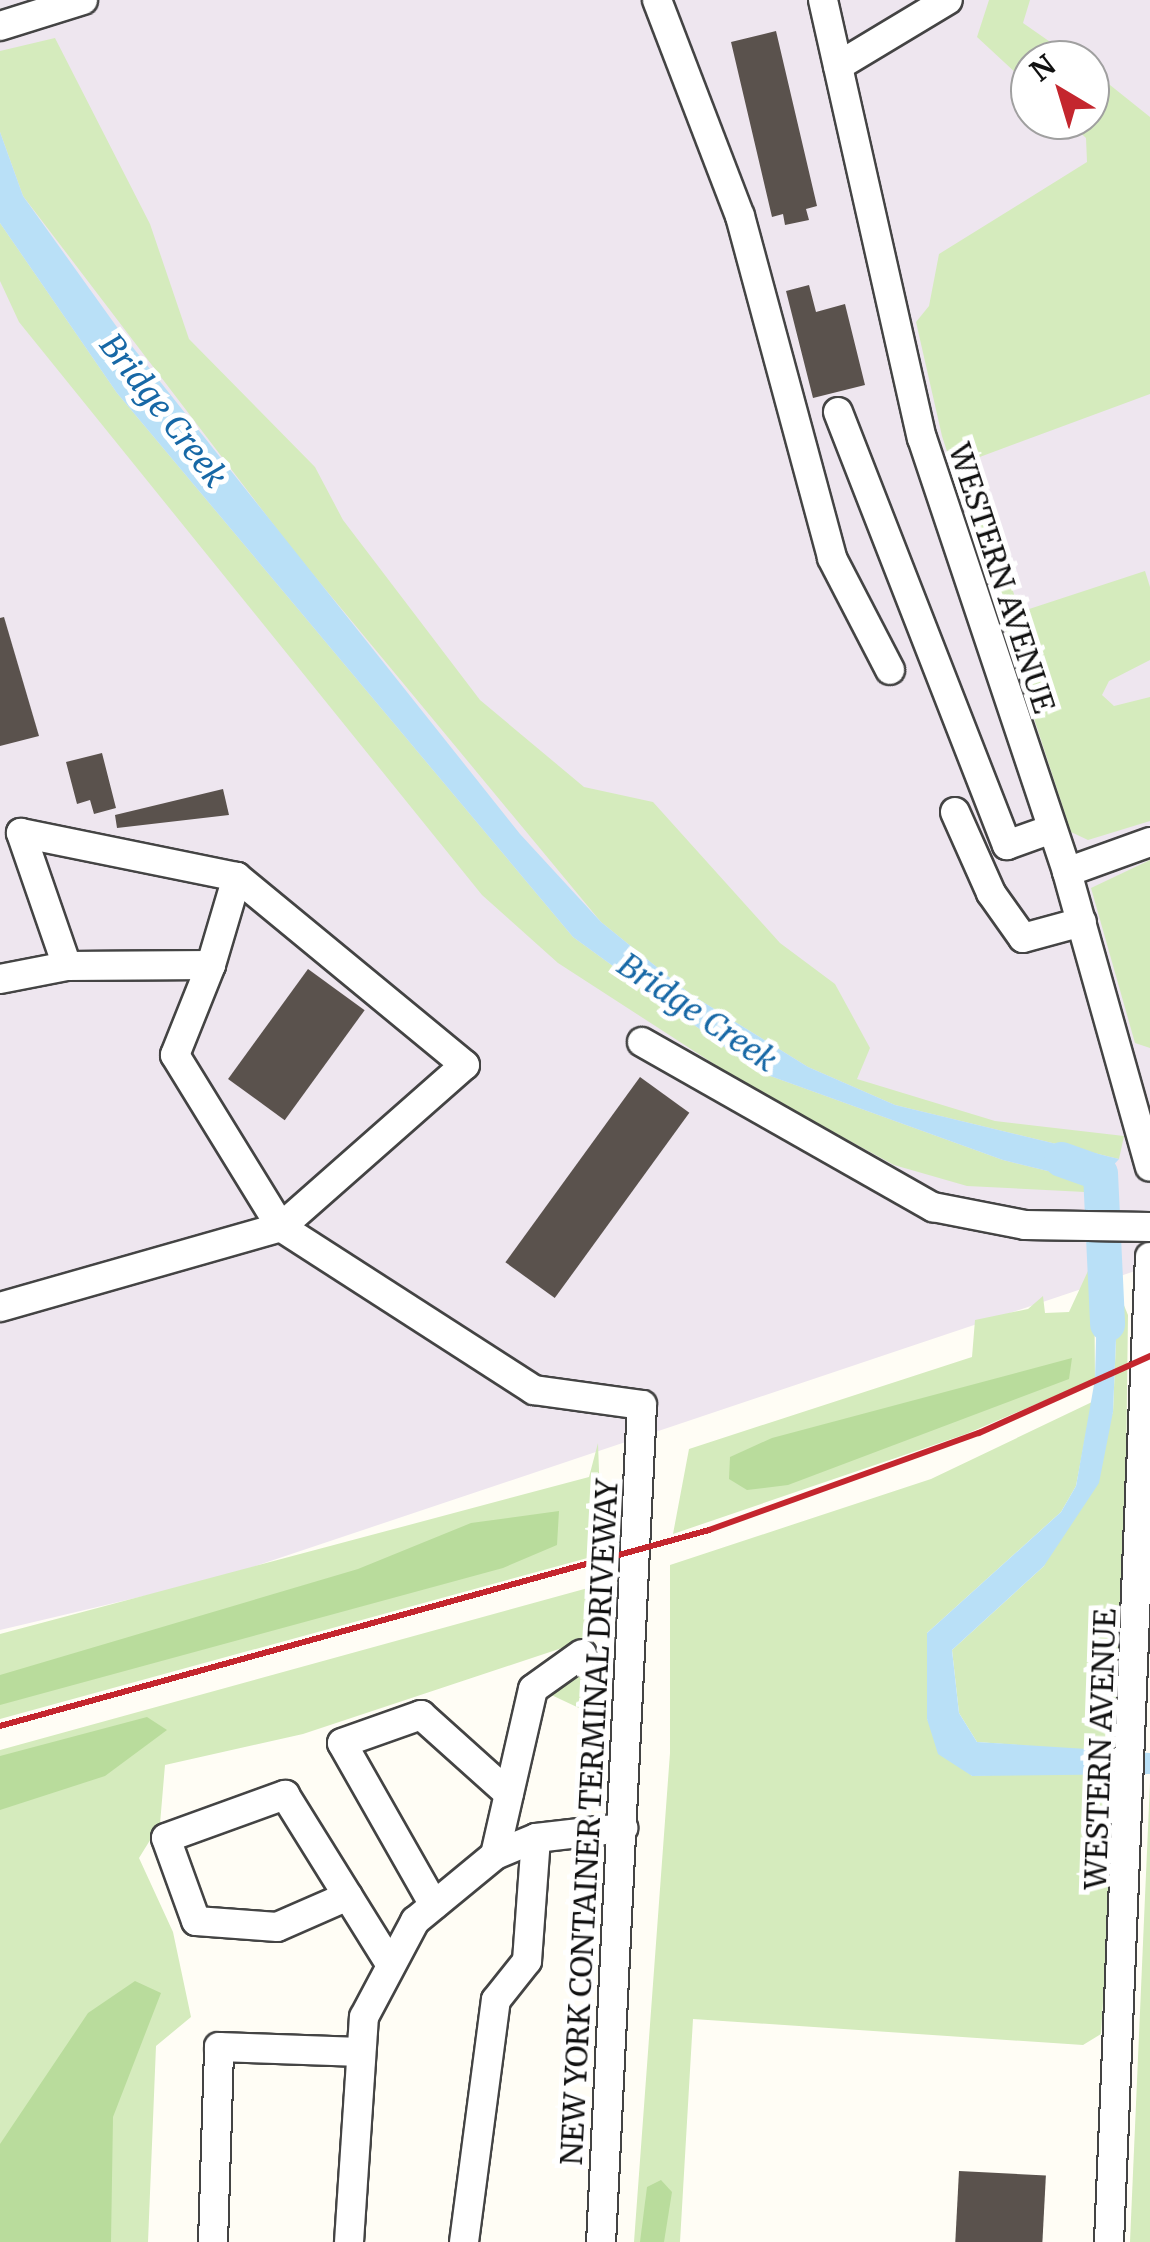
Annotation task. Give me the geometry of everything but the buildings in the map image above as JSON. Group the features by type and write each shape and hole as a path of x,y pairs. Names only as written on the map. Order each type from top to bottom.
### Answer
{"street":[{"path":"0,26 84,0"},
{"path":"658,0 740,216 832,558 890,670"},
{"name":"WESTERN AVENUE","path":"823,0 922,438 1067,872 1150,1168"},
{"path":"838,66 948,0"},
{"path":"838,412 1006,844 1052,829"},
{"path":"954,812 991,893 1023,938 1082,922"},
{"path":"0,1307 281,1227 466,1066 237,877 21,833 68,966"},
{"path":"1067,872 1150,842"},
{"path":"237,877 211,965 175,1055 281,1227"},
{"path":"0,980 68,966 211,965"},
{"path":"642,1042 910,1197 991,1221 1150,1227"},
{"name":"NEW YORK CONTAINER TERMINAL DRIVEWAY","path":"281,1227 534,1390 642,1405 600,2242"},
{"name":"WESTERN AVENUE","path":"1109,2242 1134,1777 1150,1257"},
{"path":"496,1855 534,1689 582,1654"},
{"path":"434,1905 342,1742 421,1715 509,1794"},
{"path":"348,1896 277,1927 196,1921 166,1838 284,1795 392,1965"},
{"path":"349,2242 364,2017 392,1965 434,1905 496,1855 536,1838 623,1828"},
{"path":"464,2242 496,2000 526,1960 536,1838"},
{"path":"213,2242 219,2047 362,2052"}],"shaded area":[{"path":"0,0 1150,0 1150,1266 220,1578 0,1630"}],"green space":[{"path":"989,0 1030,0 1023,23 1047,40 1010,40 1010,68 977,37"},
{"path":"55,38 150,224 189,339 315,467 343,520 480,700 584,787 653,802 780,943 835,984 870,1048 857,1079 995,1121 1124,1136 1119,1159 895,1105 808,1067 690,994 601,922 292,549 23,196 0,132 0,51"},
{"path":"1110,85 1150,117 1150,394 969,461 1020,612 1145,571 1150,587 1150,660 1109,681 1102,695 1114,706 1150,697 1150,821 1088,840 1071,832 942,436 916,322 929,306 939,254 1087,162 1086,140 1110,140"},
{"path":"0,223 117,393 573,937 759,1072 1003,1160 1097,1183 1085,1192 967,1186 894,1165 748,1086 558,963 482,895 19,322 0,281"},
{"path":"1150,860 1150,1048 1135,1043 1091,888"},
{"path":"1094,1258 1095,1379 966,1434 673,1534 689,1449 972,1357 975,1320 1028,1309 1043,1296 1045,1313 1069,1312"},
{"path":"1118,1291 1128,1315 1123,1699 1112,1752 977,1742 959,1713 952,1650 1044,1566 1113,1412"},
{"path":"1072,1358 1069,1379 788,1485 747,1490 729,1479 730,1457 772,1438"},
{"path":"1092,1402 1076,1486 1061,1512 927,1633 927,1719 972,1776 1107,1769 1117,1776 1101,2034 1083,2045 693,2019 680,2242 634,2242 670,1753 670,1565 931,1479"},
{"path":"598,1443 602,1554 0,1719 0,1634 589,1477"},
{"path":"559,1511 557,1545 503,1568 0,1705 0,1675 358,1569 471,1523"},
{"path":"588,1588 596,1716 545,1692 571,1645 303,1734 165,1765 160,1824 139,1858 173,1932 191,2017 156,2046 148,2242 0,2242 0,1750"},
{"path":"147,1717 167,1730 105,1776 0,1810 0,1756"},
{"path":"1150,1782 1150,2242 1130,2242"},
{"path":"135,1981 161,1993 113,2117 111,2242 0,2242 0,2144 88,2013"},
{"path":"661,2180 672,2192 664,2242 640,2242 647,2187"}],"water":[{"path":"0,132 23,196 119,330 520,834 601,922 690,994 808,1067 895,1105 1119,1159 1097,1183 1003,1160 759,1072 573,937 117,393 0,223"},
{"path":"1098,1264 1118,1291 1113,1412 1099,1483 1044,1566 952,1650 959,1713 977,1742 1150,1753 1150,1774 972,1776 938,1754 927,1719 927,1633 1061,1512 1076,1486 1095,1379"}],"waterway":[{"name":"Bridge Creek","path":"1061,1159 1100,1173 1107,1324"}],"railway":[{"path":"0,1726 709,1530 979,1433 1150,1356"}]}
